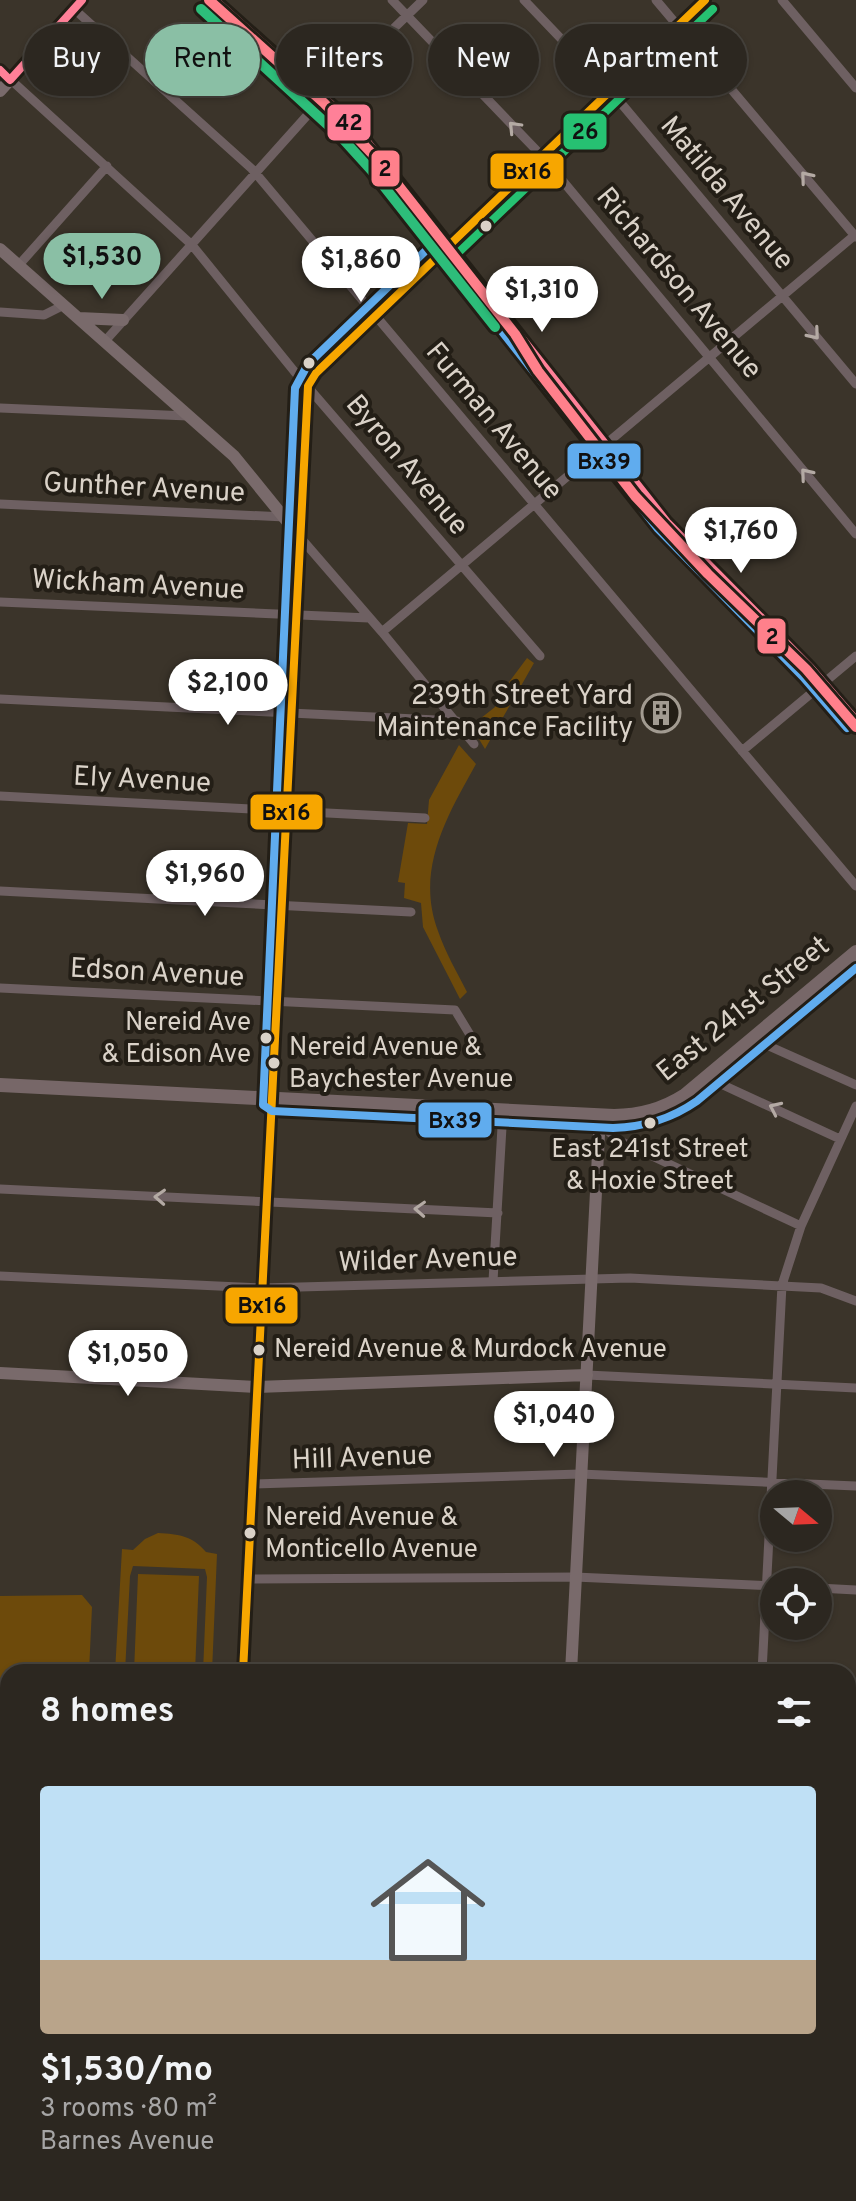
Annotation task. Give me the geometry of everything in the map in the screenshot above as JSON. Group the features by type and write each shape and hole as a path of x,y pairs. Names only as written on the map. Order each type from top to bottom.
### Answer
{"main road":[{"name":"East 241st Street","path":"0,1085 632,1115 662,1108 684,1096 856,952"}],"street":[{"path":"215,0 323,97 373,148 698,556 824,682 856,720"},
{"name":"Richardson Avenue","path":"392,0 542,156 856,534"},
{"path":"106,340 323,97 423,0"},
{"name":"Matilda Avenue","path":"524,0 555,32"},
{"path":"656,0 678,24"},
{"path":"680,24 705,0"},
{"path":"782,0 856,88"},
{"path":"0,91 78,4"},
{"name":"Furman Avenue","path":"78,4 255,173 856,886"},
{"name":"Byron Avenue","path":"0,70 192,245 308,386 540,656"},
{"path":"243,1664 308,386 316,373 604,96"},
{"name":"Matilda Avenue","path":"615,96 856,384"},
{"path":"382,632 856,236 739,96"},
{"path":"18,266 107,166"},
{"path":"0,249 234,456 474,744"},
{"path":"0,312 44,315 64,305"},
{"path":"79,318 123,320"},
{"path":"0,408 191,417"},
{"name":"Gunther Avenue","path":"0,504 285,517"},
{"name":"Wickham Avenue","path":"0,602 369,618"},
{"path":"742,751 856,656"},
{"path":"0,699 457,721"},
{"name":"Ely Avenue","path":"0,796 425,818"},
{"path":"0,891 411,912"},
{"name":"Edson Avenue","path":"0,988 455,1010 475,1043"},
{"path":"757,1035 771,1047 856,1085"},
{"path":"711,1074 723,1085 840,1139"},
{"path":"772,1480 782,1285 801,1226 856,1106"},
{"path":"493,1281 503,1110"},
{"path":"600,1115 607,1130 618,1140 801,1226"},
{"path":"571,1664 600,1115"},
{"path":"0,1189 498,1213"},
{"name":"Wilder Avenue","path":"0,1276 263,1288 591,1277 821,1288 856,1301"},
{"path":"0,1373 257,1387 587,1375 856,1388"},
{"name":"Hill Avenue","path":"252,1484 580,1474 760,1482"},
{"name":"Hill Avenue","path":"832,1485 856,1486"},
{"path":"248,1579 575,1577 760,1586"},
{"path":"832,1588 856,1590"},
{"path":"763,1664 765,1640"}],"shaded area":[{"path":"527,658 534,663 485,749 471,726 495,707 498,697"},
{"path":"459,745 476,764 445,824 432,865 430,886 438,931 467,992 460,999 423,927 421,903 404,898 405,883 398,882 408,823 427,824 429,800"},
{"path":"158,1533 173,1534 196,1542 206,1552 217,1554 212,1664 203,1664 205,1569 133,1566 125,1664 115,1664 122,1549 133,1550"},
{"path":"138,1574 199,1576 195,1664 134,1664"},
{"path":"82,1595 92,1607 89,1664 0,1664 0,1596"}],"railway":[{"path":"216,0 367,140 669,521 834,700"}],"transit line":[{"name":"42","path":"0,70 10,80 82,0"},
{"name":"2","path":"209,0 324,103 380,162 515,334 538,371 635,496 708,574 806,669 856,727"},
{"name":"42","path":"215,0 332,105 365,139 667,522 811,668 856,720"},
{"name":"Bx16","path":"243,1664 308,386 316,373 705,0"},
{"path":"201,9 342,138 371,170 495,327"},
{"name":"Bx39","path":"207,9 324,114 356,147 658,529 803,677 847,728"},
{"name":"26","path":"457,254 713,9"},
{"name":"Bx39","path":"441,236 308,364 295,388 263,1105 272,1111 613,1128 647,1124 677,1113 697,1101 856,968"}],"place":[{"name":"239th Street Yard Maintenance Facility","path":"661,713"},
{"name":"Nereid Ave & Edison Ave","path":"266,1038"},
{"name":"Nereid Avenue & Baychester Avenue","path":"274,1063"},
{"name":"East 241st Street & Hoxie Street","path":"650,1123"},
{"name":"Nereid Avenue & Murdock Avenue","path":"259,1350"},
{"name":"Nereid Avenue & Monticello Avenue","path":"250,1533"}]}
